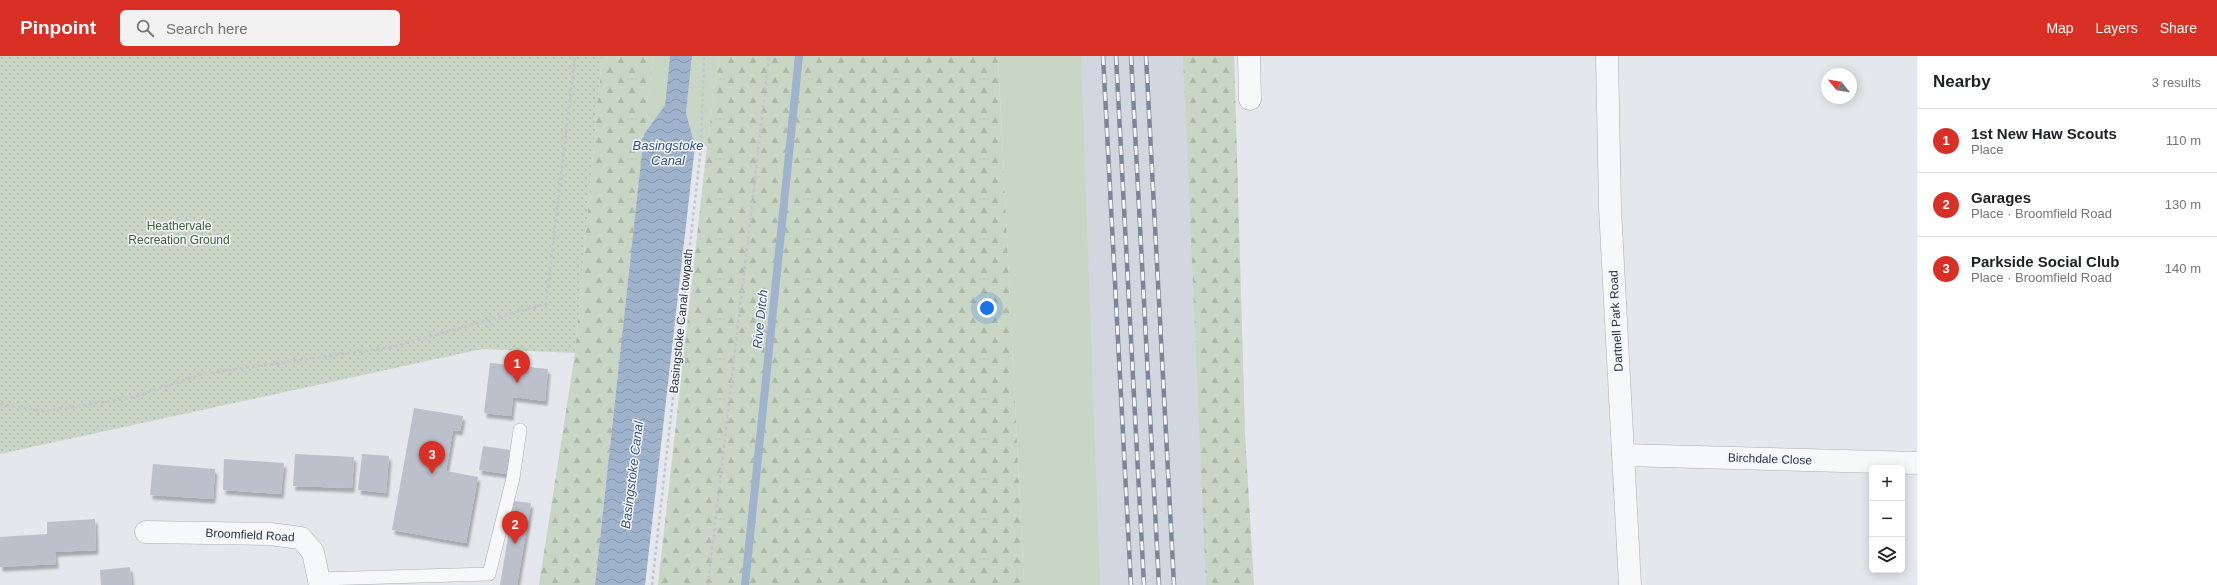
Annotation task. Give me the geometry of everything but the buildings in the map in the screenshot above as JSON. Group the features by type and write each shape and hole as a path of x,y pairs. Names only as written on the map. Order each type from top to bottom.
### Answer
{"street":[{"path":"1249,56 1250,99"},
{"name":"Dartnell Park Road","path":"1607,56 1610,208 1630,585"},
{"name":"Birchdale Close","path":"1623,455 1917,463"},
{"name":"Broomfield Road","path":"146,532 270,534 301,538 313,552 320,582"}],"lane":[{"path":"320,582 489,574 513,478 520,430"}],"path":[{"path":"0,404 44,411 130,398 202,374 392,347 546,304 575,56"},
{"name":"Basingstoke Canal towpath","path":"652,585 700,146 704,56"},
{"path":"708,585 769,56"}],"shaded area":[{"path":"1041,56 1234,56 1245,434 1253,585 1070,585"}],"green space":[{"name":"Heathervale Recreation Ground","path":"0,56 602,56 575,353 482,349 0,454"},
{"path":"602,56 653,56 595,585 539,585 575,353"},
{"path":"653,56 670,56 665,105 644,134"},
{"path":"692,56 719,56 707,146 695,146 686,113"},
{"path":"719,56 998,56 1024,585 658,585 707,146"},
{"path":"998,56 1081,56 1100,585 1024,585"},
{"path":"1183,56 1234,56 1245,434 1254,585 1206,585"}],"water":[{"name":"Basingstoke Canal","path":"670,56 692,56 686,113 695,146 645,585 595,585 644,134 665,105"}],"waterway":[{"name":"Rive Ditch","path":"745,585 799,56"}],"railway":[{"path":"1103,56 1131,585"},
{"path":"1116,56 1144,585"},
{"path":"1131,56 1159,585"},
{"path":"1146,56 1174,585"}],"place":[{"name":"1st New Haw Scouts","path":"517,383"},
{"name":"Parkside Social Club","path":"432,474"},
{"name":"Garages","path":"515,544"}]}
